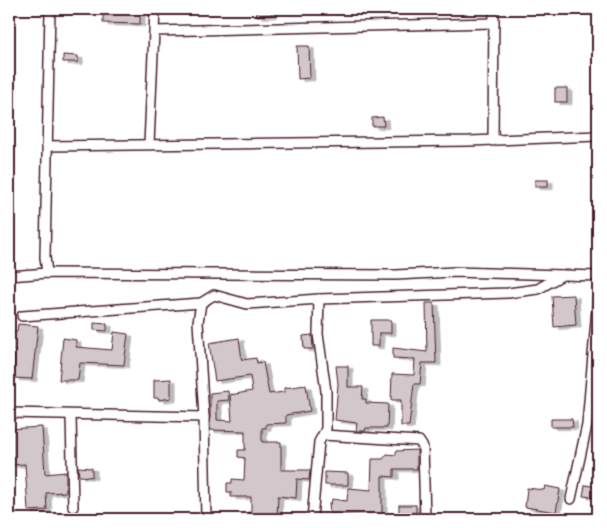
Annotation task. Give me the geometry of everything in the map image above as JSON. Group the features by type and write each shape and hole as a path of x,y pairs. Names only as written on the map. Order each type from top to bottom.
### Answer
{"street":[{"path":"46,273 50,9"},
{"path":"149,144 155,9"},
{"path":"493,141 494,9"},
{"path":"155,31 494,23"},
{"path":"47,146 493,141 598,136"},
{"path":"9,276 46,273 396,275 454,272 598,276"},
{"path":"22,316 201,304 214,295 248,304 319,299 508,293 538,289 563,275"},
{"path":"571,499 587,425 598,297"},
{"path":"312,519 319,442 326,429 326,391 318,334 319,299"},
{"path":"201,304 198,322 204,417 206,519"},
{"path":"9,413 72,416 204,417"},
{"path":"72,416 73,507"},
{"path":"322,436 420,441 423,447 425,519"}],"building":[{"path":"103,9 140,9 140,24 103,23"},
{"path":"257,9 272,9 272,15 257,16"},
{"path":"297,46 309,46 310,78 298,79"},
{"path":"63,55 78,56 78,62 63,62"},
{"path":"555,88 567,88 567,102 555,102"},
{"path":"383,117 384,126 372,126 372,118"},
{"path":"535,180 548,180 548,187 535,187"},
{"path":"574,295 576,325 554,327 552,296"},
{"path":"426,303 434,303 436,363 422,363 420,384 414,384 409,426 401,426 401,400 391,400 392,374 414,375 415,359 393,358 393,348 427,352"},
{"path":"371,320 391,320 391,333 379,333 379,346 371,346"},
{"path":"94,323 107,324 107,331 94,330"},
{"path":"18,324 38,326 32,379 14,378 15,350 9,349 9,332 17,332"},
{"path":"114,332 128,334 124,365 80,363 78,380 59,380 63,338 76,340 76,347 112,350"},
{"path":"312,335 313,349 304,349 303,336"},
{"path":"239,338 242,360 256,358 257,363 263,362 269,394 284,392 284,388 306,385 310,411 286,415 286,423 266,424 266,428 262,428 262,442 281,442 281,470 310,470 309,480 297,479 296,498 278,496 277,519 248,519 248,512 251,513 251,497 231,497 231,492 227,492 227,483 232,483 232,479 244,480 245,458 238,457 238,450 245,450 245,431 210,430 210,393 228,391 229,400 217,401 217,420 232,421 230,395 252,391 250,376 215,381 209,343"},
{"path":"336,366 348,366 348,387 363,387 362,399 366,399 366,403 388,404 387,428 366,428 365,431 356,431 357,423 335,420 338,384"},
{"path":"171,379 171,398 159,400 159,398 154,398 154,380"},
{"path":"551,419 572,419 573,427 551,427"},
{"path":"42,427 45,474 66,472 66,492 46,493 47,510 28,511 25,464 11,465 9,429"},
{"path":"417,450 417,469 394,469 394,477 382,476 382,519 330,514 329,503 331,504 332,499 347,501 348,488 371,490 372,459 383,459 387,454 396,455 396,451"},
{"path":"78,467 92,468 92,477 79,476"},
{"path":"325,472 348,473 348,485 325,485"},
{"path":"585,485 598,487 598,498 583,496"},
{"path":"545,486 560,489 556,512 525,507 527,488 544,490"},
{"path":"399,505 416,505 416,513 399,513"}]}
